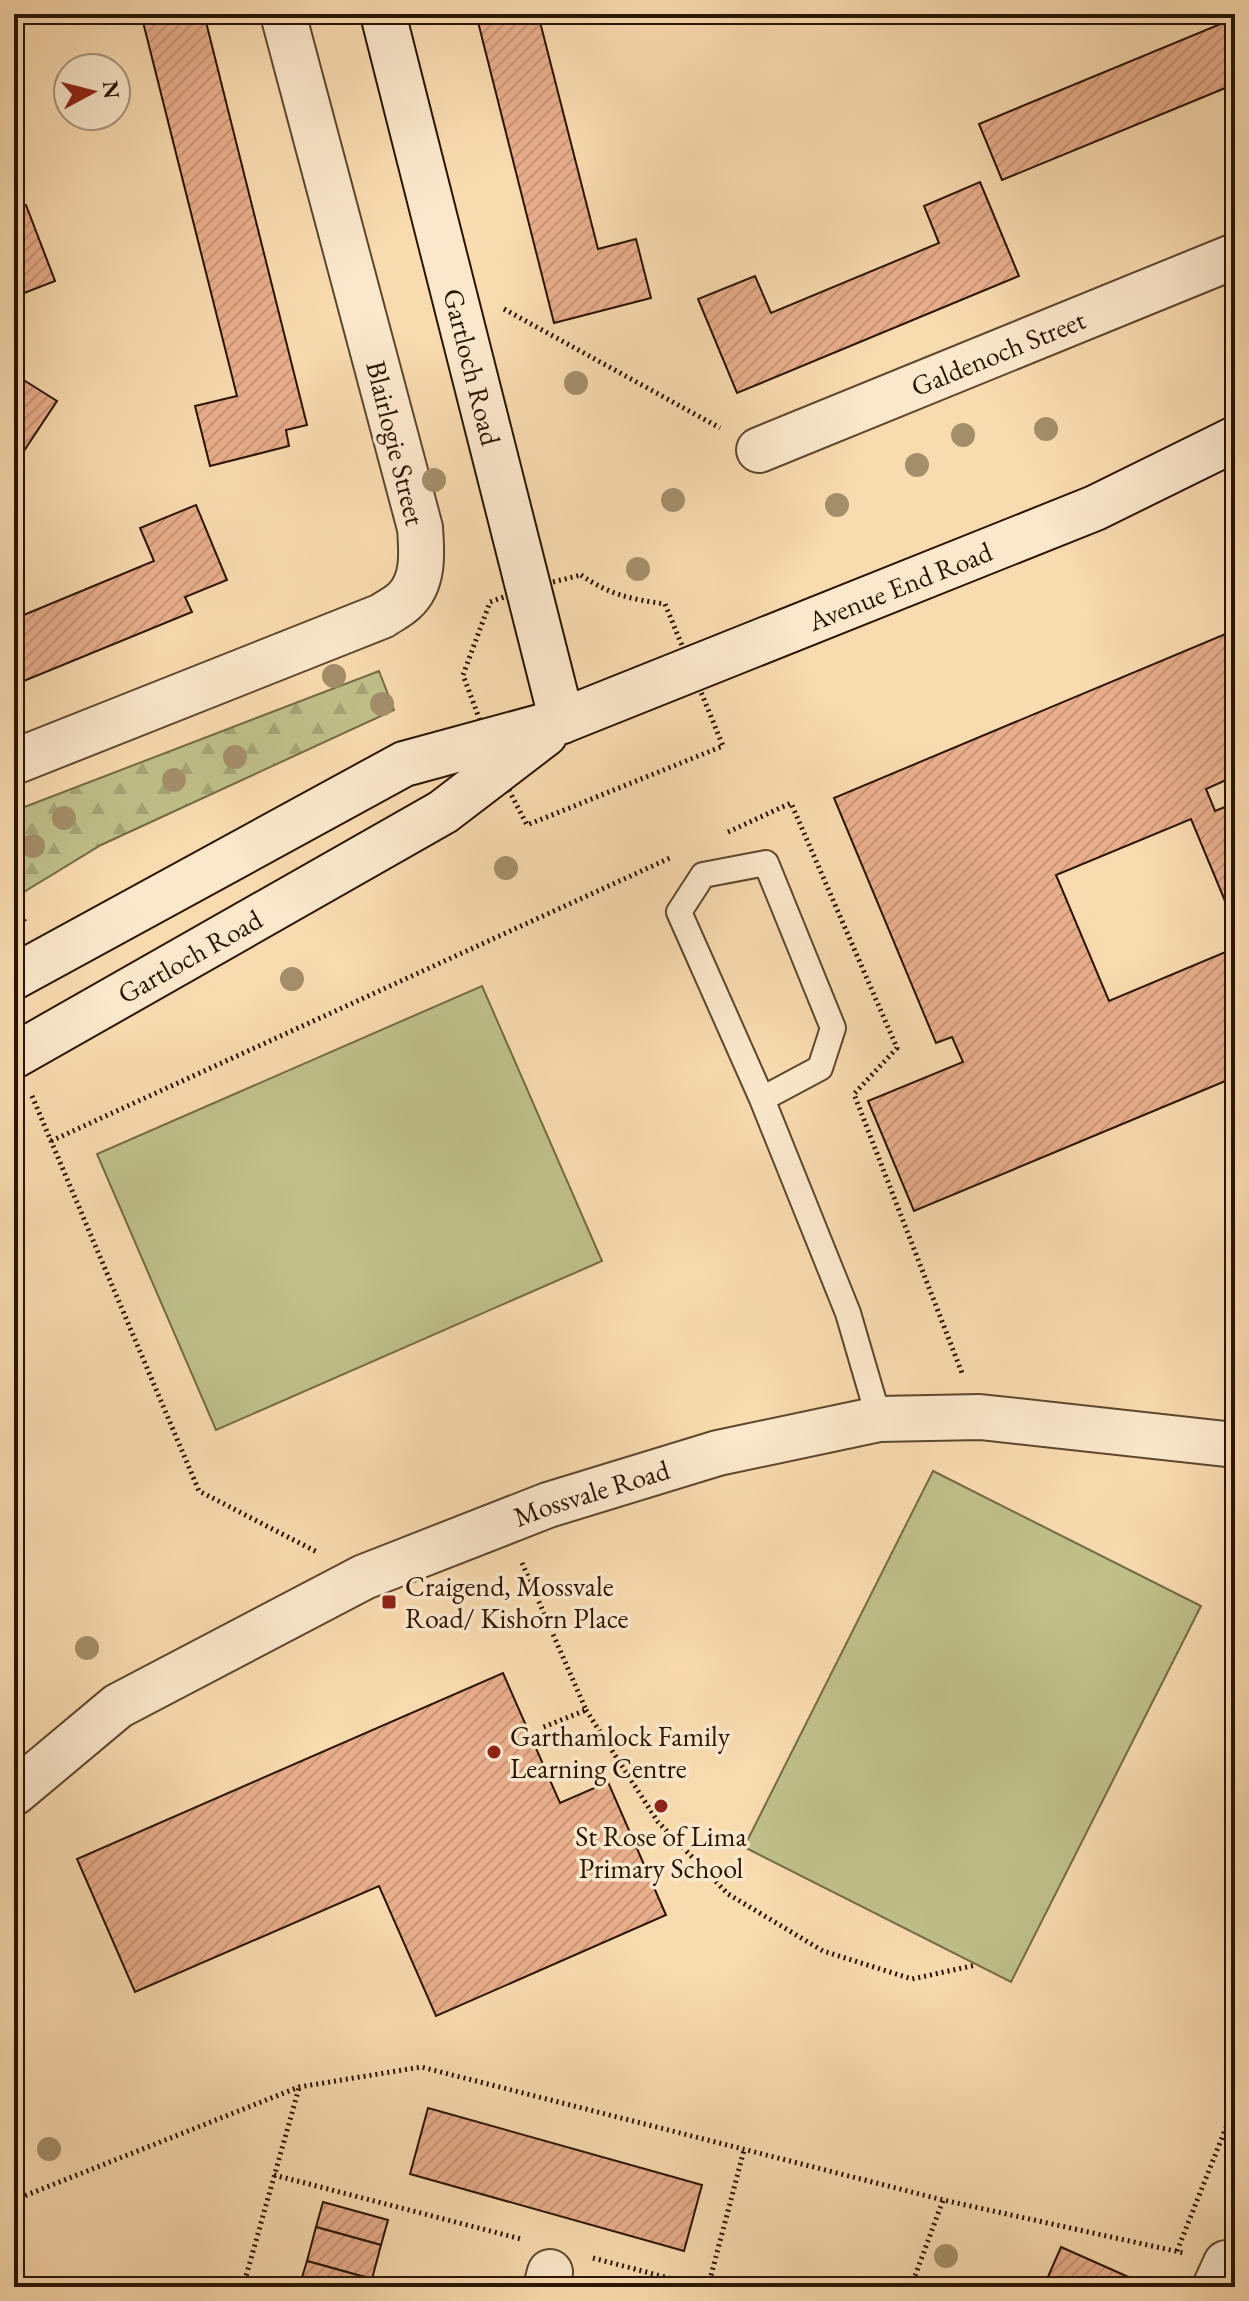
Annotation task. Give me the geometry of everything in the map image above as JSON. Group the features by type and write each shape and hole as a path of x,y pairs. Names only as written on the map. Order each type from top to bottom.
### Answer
{"street":[{"name":"Blairlogie Street","path":"14,762 382,616 404,601 417,584 422,556 420,528 283,14"},
{"name":"Gartloch Road","path":"14,1056 443,812 562,721 383,14"},
{"name":"Galdenoch Street","path":"759,450 1235,256"},
{"name":"Avenue End Road","path":"562,721 1095,508 1235,439"},
{"path":"14,977 404,764 562,721"},
{"name":"Mossvale Road","path":"14,1793 118,1706 364,1577 548,1505 718,1453 879,1419 980,1417 1235,1445"}],"lane":[{"path":"762,1099 820,1068 833,1028 766,863 703,875 679,912 762,1099 848,1313 879,1419"}],"path":[{"path":"451,279 759,450"},
{"path":"719,836 791,803 897,1048 854,1094 980,1417"},
{"path":"51,1141 675,856"},
{"path":"14,1056 199,1491 364,1577"},
{"path":"503,1522 586,1710 658,1822 728,1894 823,1951 912,1979 976,1965"},
{"path":"541,1728 586,1710"},
{"path":"14,2200 299,2087 421,2067 943,2200 1177,2251 1220,2275"},
{"path":"243,2287 299,2087"},
{"path":"1177,2251 1235,2105"},
{"path":"274,2175 553,2264 706,2287 744,2150"},
{"path":"911,2287 943,2200"}],"green space":[{"path":"379,671 394,710 101,845 14,898 14,811"},
{"path":"482,986 602,1261 216,1430 97,1154"},
{"path":"933,1471 1201,1606 1011,1982 744,1847"}],"building":[{"path":"141,14 204,14 307,425 286,430 289,446 210,466 195,406 237,396"},
{"path":"476,14 538,14 598,249 636,239 651,298 554,323"},
{"path":"1235,18 1235,84 1002,180 979,124"},
{"path":"980,182 1019,276 737,393 698,299 755,276 771,313 939,243 924,206"},
{"path":"26,205 55,281 14,297 14,210"},
{"path":"14,374 57,401 14,466"},
{"path":"196,505 227,580 185,597 192,612 14,685 14,619 154,561 140,528"},
{"path":"1235,630 1235,776 1206,789 1215,811 1235,803 1235,925 1191,819 1056,875 1109,1001 1235,948 1235,1077 914,1211 868,1101 963,1062 952,1037 936,1043 834,798"},
{"path":"503,1673 560,1803 608,1782 666,1915 436,2016 379,1886 135,1992 77,1859"},
{"path":"428,2108 702,2185 684,2251 410,2174"},
{"path":"323,2202 388,2220 381,2245 316,2227"},
{"path":"316,2227 381,2245 372,2279 307,2261"},
{"path":"1061,2247 1151,2287 1065,2287 1047,2279"},
{"path":"307,2261 372,2279 369,2287 299,2287"}],"place":[{"name":"Craigend, Mossvale Road/ Kishorn Place","path":"389,1602"},
{"name":"Garthamlock Family Learning Centre","path":"494,1752"},
{"name":"St Rose of Lima Primary School","path":"661,1806"}]}
